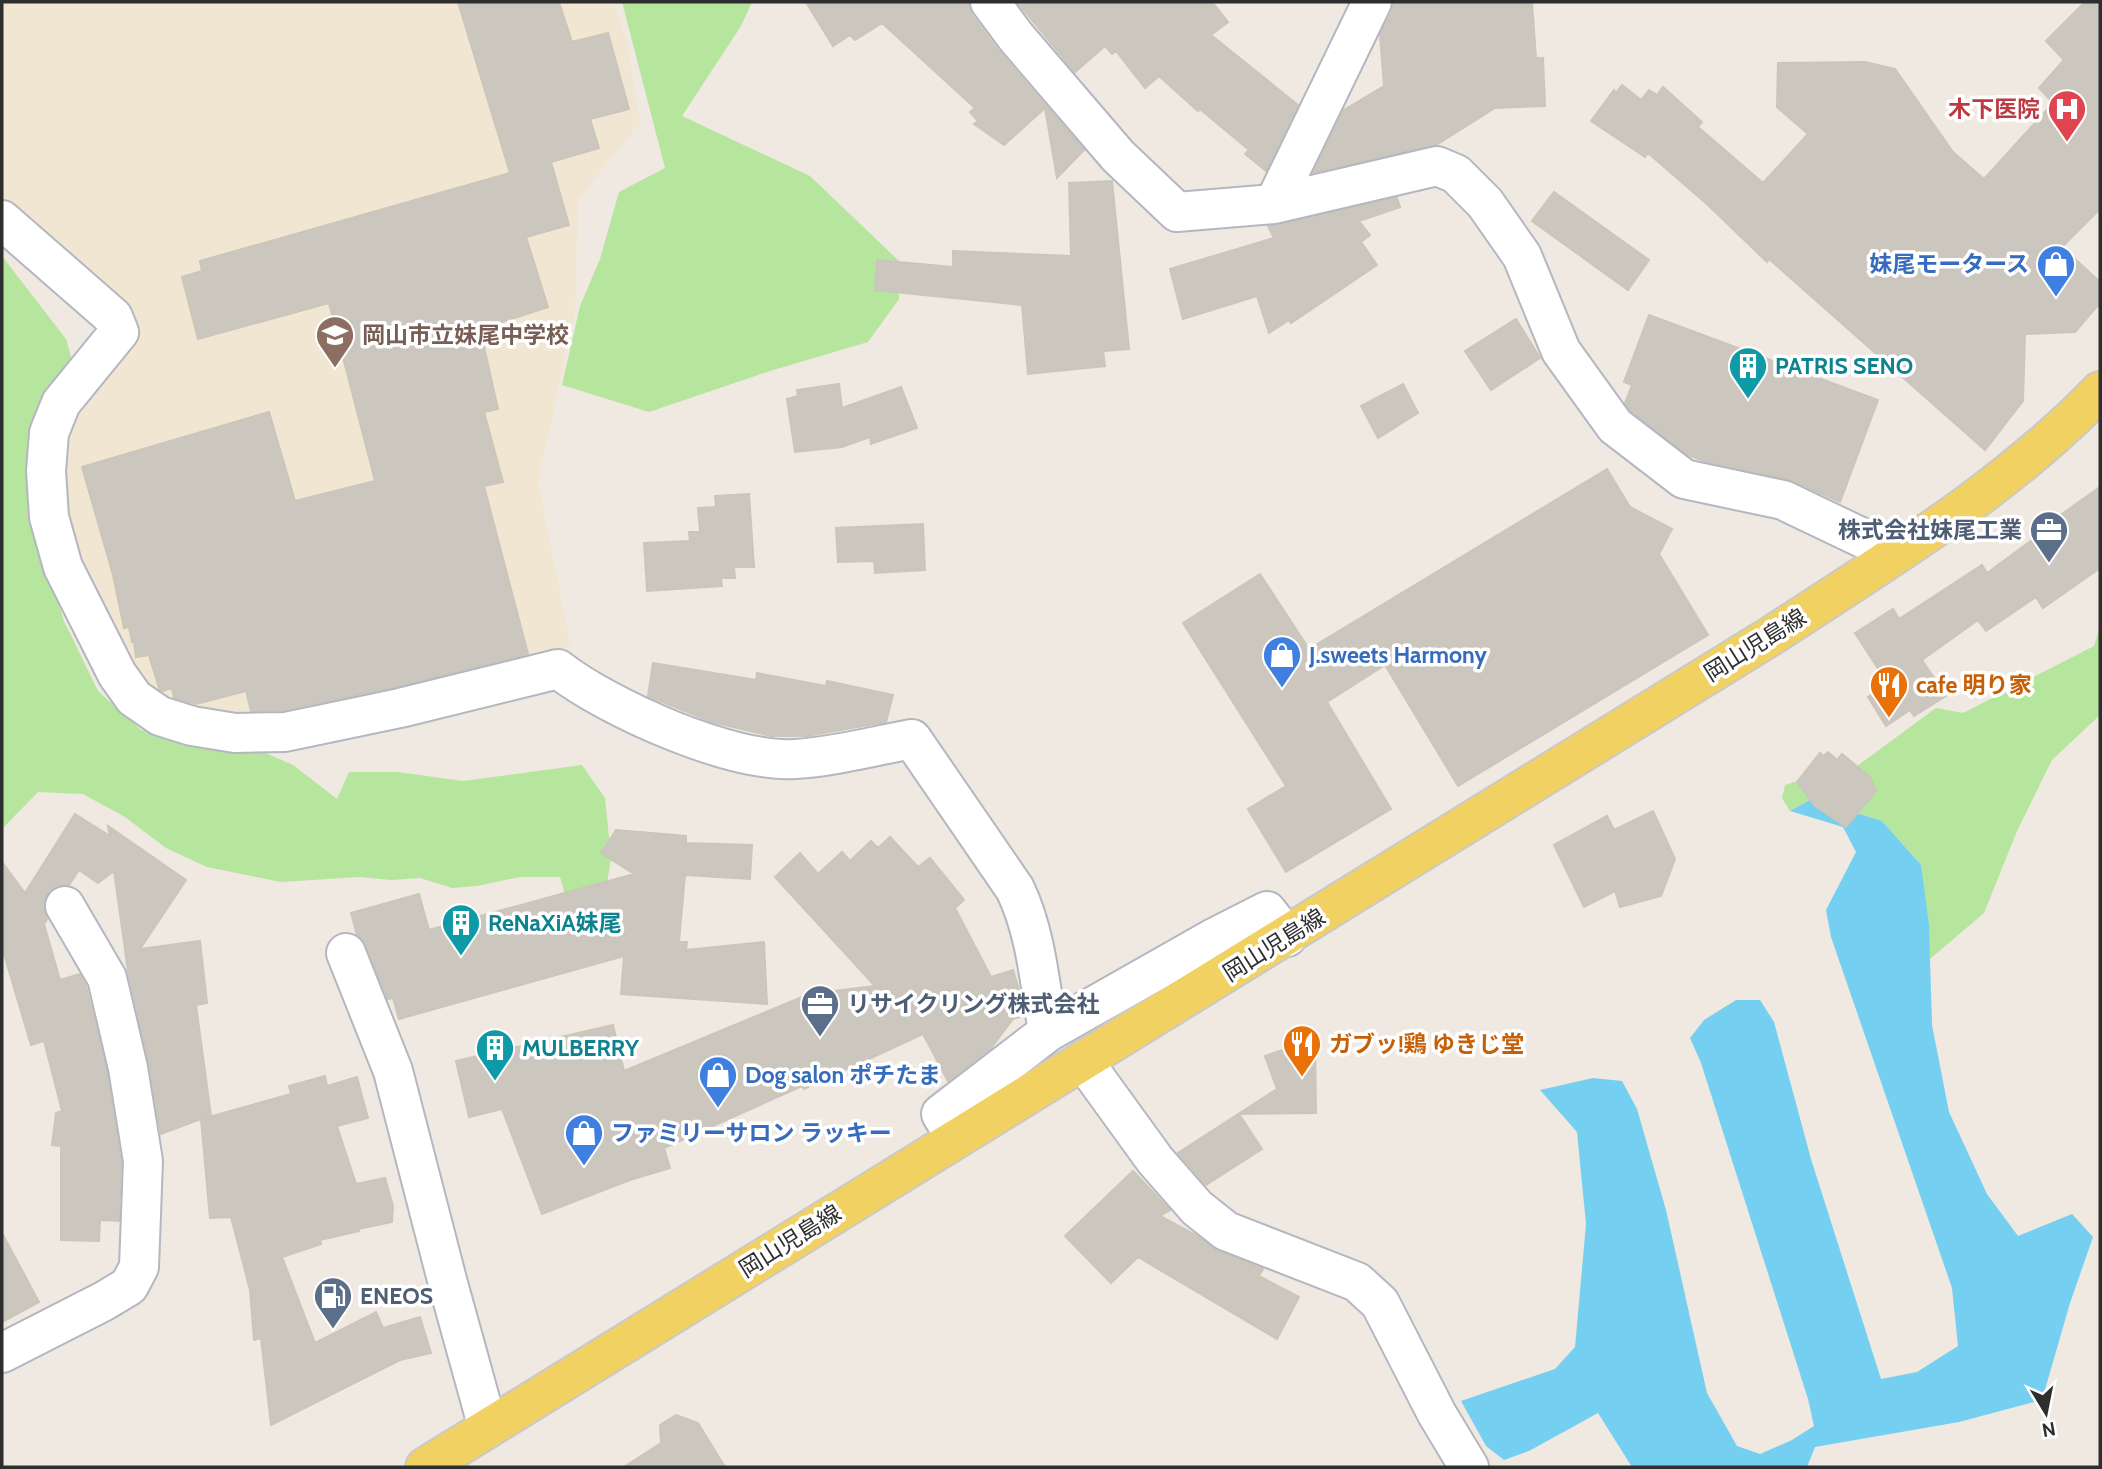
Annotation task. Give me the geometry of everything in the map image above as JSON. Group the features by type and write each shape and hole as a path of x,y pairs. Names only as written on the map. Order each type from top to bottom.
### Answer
{"main road":[{"name":"岡山児島線","path":"425,1467 1774,634 1896,554 2001,480 2100,391"}],"street":[{"path":"990,2 1016,37 1118,156 1178,212 1274,204 1437,166 1455,174 1485,203 1522,256 1561,351 1615,426 1684,479 1783,500 1896,554"},
{"path":"1274,204 1372,2"},
{"path":"2,220 113,317 119,332 61,403 49,433 46,471 49,517 63,567 117,674 135,698 160,716 192,726 235,733 285,732 400,708 558,669 577,684 625,709 704,742 761,758 796,759 912,739 1015,889 1034,954 1048,1031"},
{"path":"2,1353 129,1286 139,1267 143,1161 128,1068 107,978 65,906"},
{"path":"956,1138 941,1114 1048,1031 1266,911 1287,937"},
{"path":"346,953 393,1071 488,1428"},
{"path":"1084,1062 1155,1160 1197,1208 1226,1231 1357,1282 1380,1303 1437,1414 1469,1467"}],"shaded area":[{"name":"岡山市立妹尾中学校","path":"2,2 614,2 628,47 640,123 578,200 575,311 538,482 570,644 560,655 403,698 235,719 150,695 102,627 65,521 63,449 116,304 2,201"}],"green space":[{"path":"622,2 752,2 741,26 682,116 810,176 899,261 899,299 868,342 770,371 649,412 562,385 580,306 600,259 619,192 665,168"},
{"path":"2,256 66,339 74,367 39,537 64,621 98,691 141,730 261,751 293,765 337,799 349,772 398,772 463,781 582,765 605,798 611,858 601,922 568,906 560,877 520,877 452,888 420,878 391,880 359,877 281,882 207,867 166,848 125,817 83,794 38,792 2,829"},
{"path":"2100,627 2100,715 2052,760 2017,831 1984,913 1930,959 1921,865 1882,821 1812,799 1790,811 1782,798 1785,785 1797,781 1816,790 1834,783 1936,708 1963,713 2094,646"}],"water":[{"path":"1812,799 1882,821 1921,865 1929,925 1932,1025 1949,1112 1987,1194 2018,1236 2072,1214 2093,1237 2070,1303 2042,1400 1959,1422 1815,1447 1807,1467 1632,1467 1598,1413 1529,1451 1504,1460 1486,1446 1461,1401 1555,1369 1575,1347 1586,1224 1577,1132 1540,1090 1593,1078 1622,1081 1637,1109 1666,1210 1707,1393 1737,1446 1760,1454 1792,1440 1814,1426 1808,1399 1701,1063 1690,1038 1704,1020 1736,1000 1760,1000 1774,1022 1811,1159 1881,1379 1917,1372 1958,1346 1952,1288 1831,937 1826,910 1856,852 1843,827 1790,811"}],"building":[{"path":"458,2 559,2 572,42 608,33 629,109 590,119 599,148 551,162 569,225 526,237 548,307 480,329 498,409 484,412 503,482 484,486 528,654 395,687 283,710 251,711 246,691 196,704 174,698 172,688 162,691 159,688 149,655 136,657 129,627 124,628 113,575 82,467 269,412 295,501 375,481 329,303 198,339 182,277 202,271 200,261 510,173"},
{"path":"806,2 969,2 972,15 998,50 1084,150 1057,178 1045,108 1004,145 974,124 978,121 970,112 975,108 882,23 855,40 850,35 833,46"},
{"path":"1017,2 1212,2 1228,22 1211,35 1298,105 1266,171 1245,154 1249,150 1200,109 1198,111 1159,76 1145,88 1116,51 1112,54 1105,46 1075,72"},
{"path":"1394,2 1532,2 1536,58 1543,58 1545,106 1495,108 1436,145 1314,172 1344,110 1384,86 1380,35"},
{"path":"2085,2 2100,2 2100,209 2062,247 2100,282 2100,303 2075,332 2025,334 2023,401 1985,450 1769,259 1767,262 1708,205 1648,153 1645,157 1591,121 1614,90 1616,93 1622,85 1641,100 1649,90 1657,95 1663,87 1702,122 1698,127 1763,183 1808,134 1777,107 1778,63 1865,62 1895,69 1953,152 1984,179 2053,103 2039,88 2064,60 2046,41"},
{"path":"1112,181 1129,349 1103,351 1105,366 1028,374 1022,305 875,290 877,260 953,267 953,251 1071,256 1069,183"},
{"path":"1554,192 1649,260 1628,290 1532,221"},
{"path":"1397,198 1400,207 1359,221 1370,235 1361,242 1377,265 1291,323 1289,320 1269,333 1257,296 1183,319 1170,269 1274,238 1268,226"},
{"name":"PATRIS SENO","path":"1649,315 1878,400 1840,502 1788,479 1704,461 1688,455 1631,411 1625,403 1632,385 1624,382"},
{"path":"1516,319 1540,358 1491,390 1465,351"},
{"path":"839,384 842,408 901,387 917,428 871,444 870,437 842,447 795,452 787,399 798,396 797,390"},
{"path":"1403,384 1418,413 1378,438 1361,406"},
{"path":"1607,469 1630,507 1672,529 1659,554 1708,635 1458,786 1385,665 1327,702 1391,809 1286,872 1248,809 1286,786 1183,623 1260,574 1309,649"},
{"path":"2100,487 2100,568 2043,608 2036,597 1986,631 1978,620 1922,660 1946,696 1914,716 1910,710 1886,726 1868,697 1888,684 1855,633 1893,609 1899,619 1982,565 1987,573 2032,540 2031,536"},
{"path":"749,494 754,567 734,567 735,578 721,578 722,586 647,591 644,543 690,541 689,532 700,532 698,508 716,507 715,496"},
{"path":"923,524 925,570 875,573 874,561 838,562 836,528"},
{"path":"653,663 756,680 757,673 826,686 827,681 893,695 886,722 807,736 771,736 712,722 648,696"},
{"path":"1828,752 1837,760 1842,754 1870,777 1876,791 1846,827 1815,806 1797,782 1820,753 1824,756"},
{"path":"1653,811 1675,859 1661,896 1620,907 1615,891 1584,907 1554,845 1607,816 1614,830"},
{"path":"75,814 110,836 108,826 186,880 140,949 200,941 207,1003 196,1005 211,1116 202,1119 291,1094 289,1086 325,1076 327,1086 357,1077 368,1118 337,1126 356,1184 385,1178 393,1206 392,1222 320,1240 321,1244 282,1257 315,1343 376,1312 383,1328 420,1317 431,1353 400,1360 271,1425 261,1338 254,1340 250,1290 231,1217 210,1218 201,1119 161,1134 149,1063 128,971 114,871 98,883 79,870 69,885 53,888 43,905 47,919 44,924 60,980 80,974 86,986 107,1072 121,1162 119,1221 100,1220 99,1241 61,1240 61,1146 52,1145 56,1113 62,1111 44,1041 31,1045 4,954 2,956 2,862 25,893"},
{"path":"616,830 686,836 686,843 752,845 750,879 685,875 679,942 687,942 686,950 764,942 767,1004 621,994 624,956 399,1019 393,998 388,999 366,945 357,935 351,913 419,894 429,930 634,874 601,853"},
{"path":"890,837 918,867 930,858 964,900 955,908 991,977 1013,970 1023,1016 1013,1019 991,1048 948,1081 923,1034 804,1089 802,1086 664,1148 670,1168 630,1180 542,1214 502,1109 469,1117 456,1061 613,1025 624,1071 809,994 875,986 775,877 800,853 818,874 842,852 850,861 871,841 878,848"},
{"path":"1315,1039 1316,1113 1239,1114 1262,1149 1206,1185 1178,1153 1277,1089 1265,1056"},
{"path":"1133,1171 1170,1210 1160,1216 1194,1234 1218,1251 1263,1269 1259,1276 1299,1297 1277,1339 1138,1257 1111,1283 1065,1236"},
{"path":"2,1233 39,1302 2,1322"},
{"path":"676,1415 698,1423 725,1467 624,1467 661,1443 660,1425"}],"place":[{"name":"木下医院","path":"2067,143"},
{"name":"妹尾モータース","path":"2056,298"},
{"name":"岡山市立妹尾中学校","path":"335,369"},
{"name":"PATRIS SENO","path":"1748,400"},
{"name":"株式会社妹尾工業","path":"2049,564"},
{"name":"J.sweets Harmony","path":"1282,689"},
{"name":"cafe 明り家","path":"1889,719"},
{"name":"ReNaXiA妹尾","path":"461,957"},
{"name":"リサイクリング株式会社","path":"820,1038"},
{"name":"ガブッ!鶏 ゆきじ堂","path":"1302,1078"},
{"name":"MULBERRY","path":"495,1082"},
{"name":"Dog salon ポチたま","path":"718,1109"},
{"name":"ファミリーサロン ラッキー","path":"584,1167"},
{"name":"ENEOS","path":"333,1330"}]}
